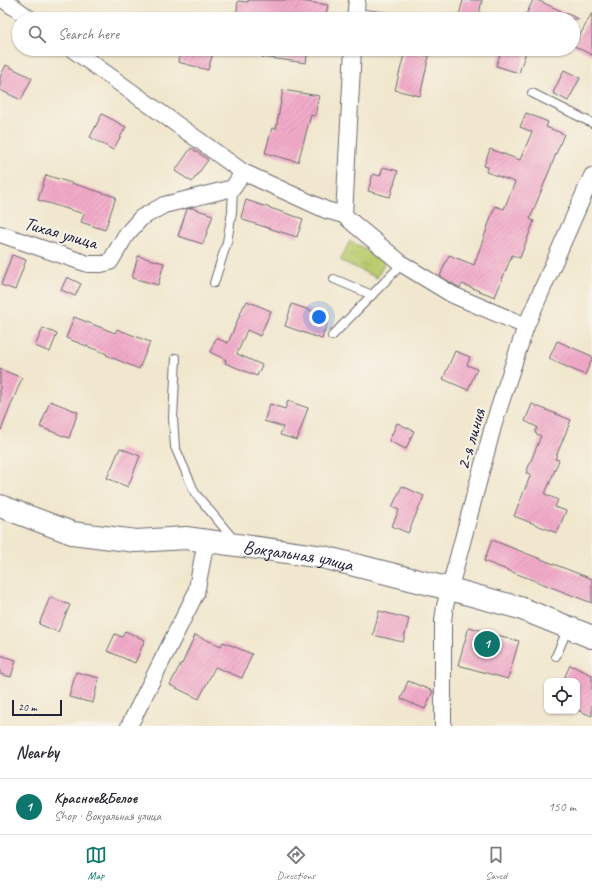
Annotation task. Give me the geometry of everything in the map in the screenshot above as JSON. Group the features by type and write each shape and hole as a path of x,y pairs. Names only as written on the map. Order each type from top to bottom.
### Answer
{"street":[{"path":"4,0 20,12"},
{"path":"82,56 243,172 326,210 344,215 402,264 453,295 526,326"},
{"path":"344,215 353,56"},
{"path":"233,188 243,172"},
{"name":"2-я линия","path":"443,726 443,620 445,606 494,423 526,326 592,176"},
{"name":"Тихая улица","path":"0,234 88,264 100,264 110,262 126,235 141,218 164,205 233,188"},
{"name":"Вокзальная улица","path":"0,506 72,533 136,541 186,538 323,557 520,608 592,637"},
{"path":"129,726 196,593 206,541"}],"lane":[{"path":"532,93 592,123"},
{"path":"214,283 227,242 232,212 233,188"},
{"path":"332,336 402,264"},
{"path":"334,279 372,295"},
{"path":"176,358 173,418 175,447 195,493 238,545"},
{"path":"556,656 568,627"}],"green space":[{"path":"350,241 386,260 377,278 340,260"}],"building":[{"path":"248,0 294,0 328,5 326,12 237,12 238,1 248,2"},
{"path":"463,0 482,0 479,12 460,12"},
{"path":"533,0 537,0 564,12 527,12"},
{"path":"592,13 592,55 580,49 580,35"},
{"path":"179,56 212,56 208,70 178,62"},
{"path":"262,56 307,56 306,63"},
{"path":"404,56 429,56 420,96 395,90"},
{"path":"500,56 525,56 519,73 496,66"},
{"path":"6,65 32,78 21,100 0,90 0,77"},
{"path":"564,70 580,78 568,101 553,93"},
{"path":"283,90 319,96 315,116 311,115 298,162 265,153 272,128 276,129"},
{"path":"526,113 548,122 546,127 564,134 530,219 534,221 520,258 512,255 495,297 462,284 460,288 440,276 449,255 474,265 495,206 504,209 515,182 486,172 488,167 484,166 490,149 520,160 532,132 520,127"},
{"path":"102,114 126,127 113,150 90,137"},
{"path":"191,148 208,160 192,182 175,171"},
{"path":"383,167 398,171 390,197 368,191 373,174 380,176"},
{"path":"46,175 116,197 105,230 81,222 84,214 38,200"},
{"path":"246,200 303,219 297,237 246,221 241,217"},
{"path":"192,208 213,215 203,244 178,236 187,209"},
{"path":"12,255 26,260 15,290 1,285"},
{"path":"138,256 164,263 158,285 132,278"},
{"path":"67,277 81,284 75,296 61,290"},
{"path":"247,301 271,311 260,336 247,330 237,354 262,365 257,376 225,363 226,360 210,352 216,338 228,343"},
{"path":"292,304 329,317 322,339 285,326"},
{"path":"74,317 115,333 117,329 150,342 139,369 106,355 107,354 66,338"},
{"path":"43,328 57,334 50,352 35,346"},
{"path":"557,341 592,356 585,375 549,359"},
{"path":"455,351 470,357 467,365 477,369 468,390 443,379"},
{"path":"0,369 22,378 1,430 0,430"},
{"path":"50,401 78,412 69,438 40,427"},
{"path":"288,401 308,408 297,440 280,435 283,427 264,421 270,404 285,409"},
{"path":"532,404 571,420 555,459 559,460 545,494 558,500 555,507 566,511 557,533 514,516 531,474 526,473 541,436 535,433 537,427 525,421"},
{"path":"397,423 414,431 406,449 389,441"},
{"path":"120,448 140,456 128,487 107,478"},
{"path":"402,486 424,496 408,533 392,526 399,510 392,507"},
{"path":"492,540 592,579 592,603 484,561"},
{"path":"50,597 70,605 58,632 39,624"},
{"path":"379,611 409,619 403,642 373,635"},
{"path":"469,627 519,641 508,679 458,665"},
{"path":"125,631 145,640 135,663 107,651 115,634 122,637"},
{"path":"195,635 221,646 223,642 252,654 242,678 215,667 199,699 170,685 181,663 182,664"},
{"path":"0,655 16,660 11,677 0,674"},
{"path":"570,665 592,675 592,716 580,711 580,678 564,678"},
{"path":"76,672 99,678 93,703 69,697"},
{"path":"408,681 433,691 425,709 401,699"}],"place":[{"name":"Красное&Белое","path":"487,644"}]}
